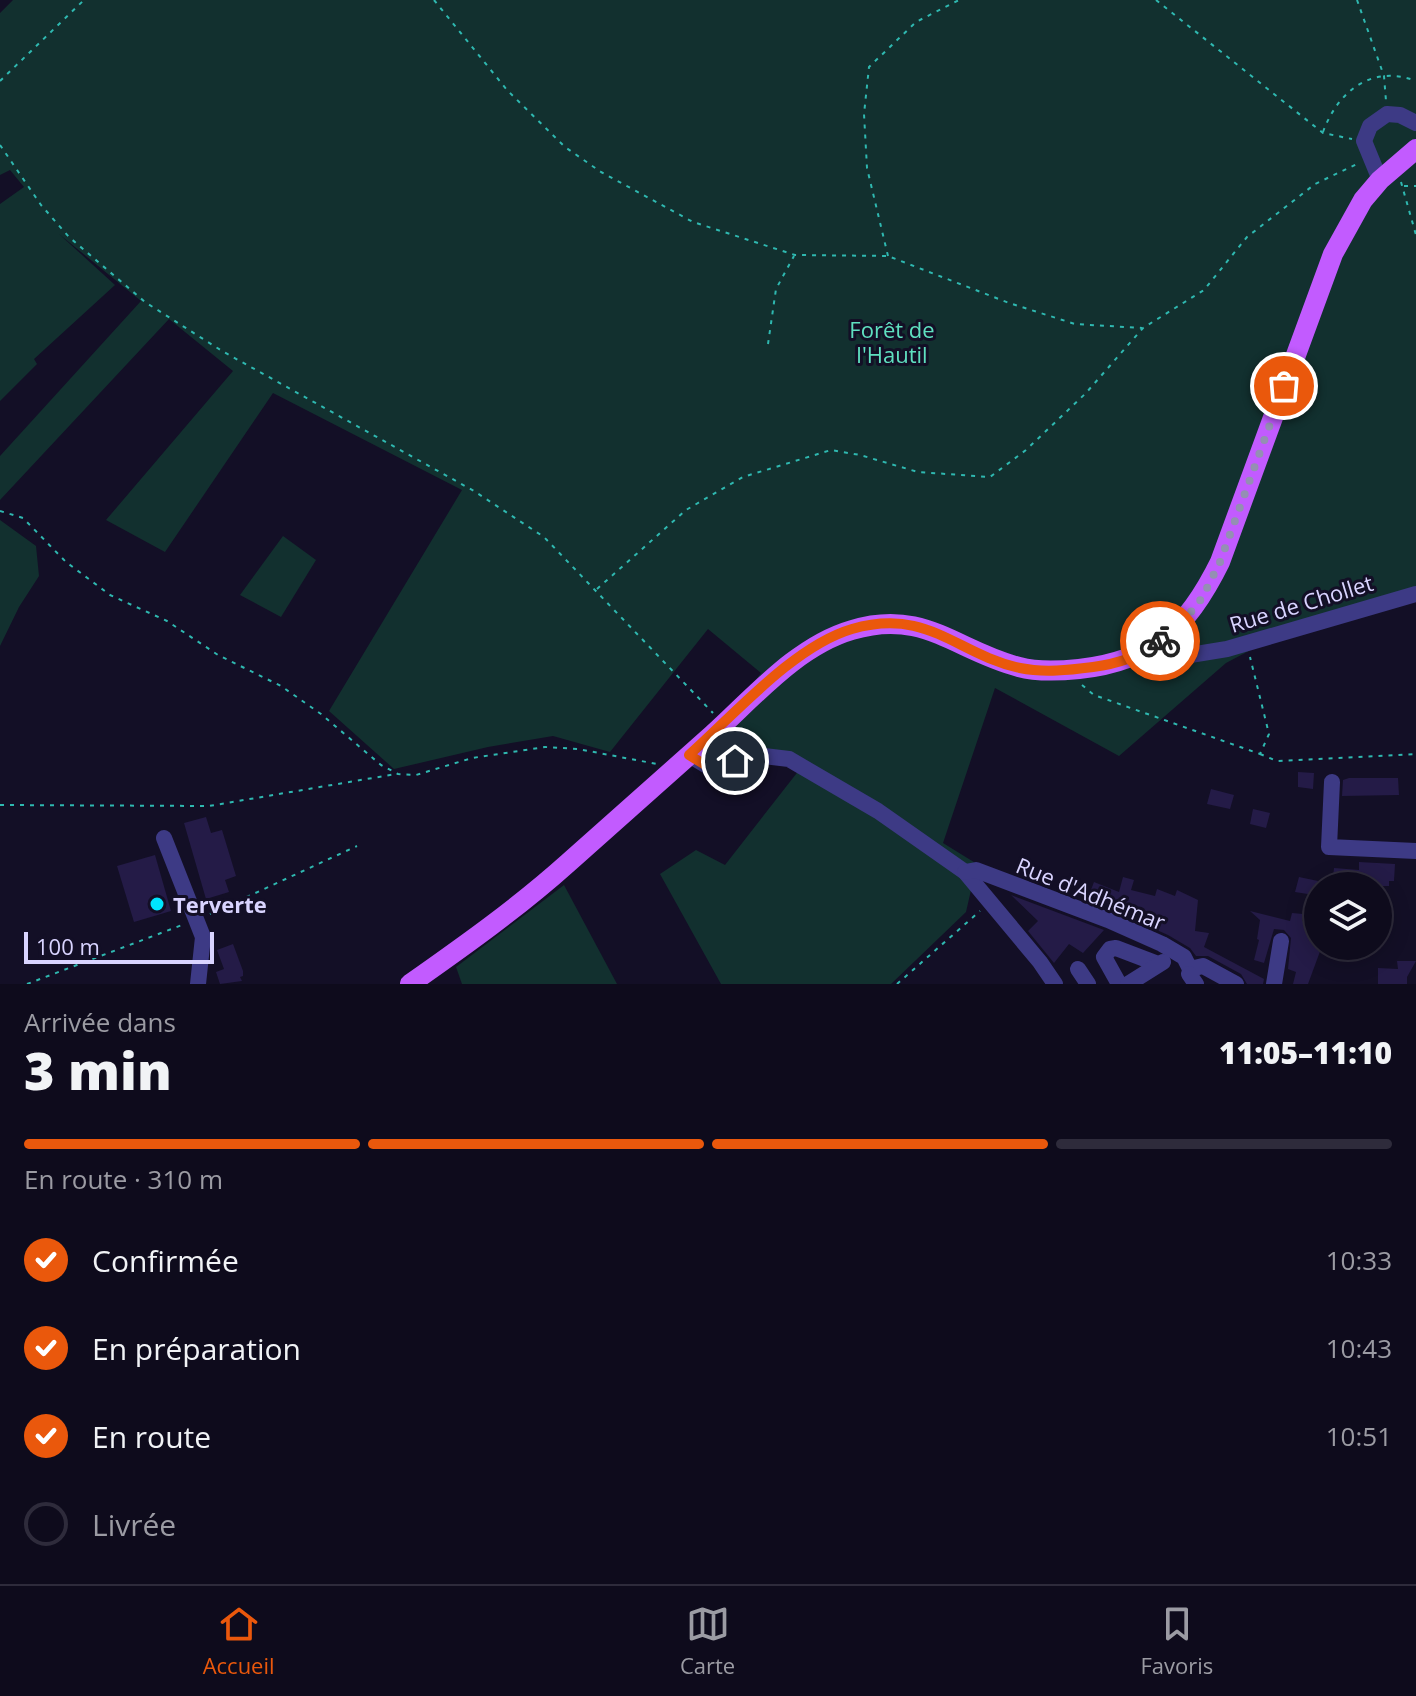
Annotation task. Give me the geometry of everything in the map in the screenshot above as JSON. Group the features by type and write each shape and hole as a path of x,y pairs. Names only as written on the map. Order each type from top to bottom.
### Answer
{"main road":[{"path":"410,984 479,935 565,866 681,762 730,726 787,667 817,645 852,630 871,626 917,626 1021,668 1067,670 1103,666 1134,656 1155,645 1182,623 1197,604 1220,562 1333,254 1350,221 1380,180 1416,149"}],"street":[{"path":"1380,180 1364,141 1370,126 1387,114 1400,115 1416,123"},
{"name":"Rue de Chollet","path":"1155,645 1159,650 1178,657 1246,643 1416,594"},
{"path":"681,762 707,766 764,756 789,759 878,811 965,872 1055,984"},
{"path":"1332,782 1329,847 1416,851"},
{"path":"164,838 203,937 198,984"},
{"name":"Rue d'Adhémar","path":"965,872 976,870 1108,920 1177,952 1188,961 1190,978"},
{"path":"1274,984 1281,941"},
{"path":"1119,984 1104,957 1110,949 1116,948 1158,964"},
{"path":"1128,984 1177,952"},
{"name":"Rue d'Adhémar","path":"1190,978 1203,966 1236,984"},
{"path":"1078,969 1088,984"}],"path":[{"path":"0,81 84,0"},
{"path":"434,0 507,90 565,147 601,172 693,222 795,255 888,256 1009,303 1075,324 1143,328"},
{"path":"888,256 867,168 864,114 869,67 916,22 959,0"},
{"path":"1156,0 1323,133 1364,141"},
{"path":"1357,0 1384,76 1387,114"},
{"path":"1323,133 1331,110 1346,93 1365,81 1384,76 1416,81"},
{"path":"0,146 41,205 69,237 145,302 222,351 530,525 730,726 754,740"},
{"path":"596,591 686,510 743,477 831,450 918,472 990,477 1026,450 1066,412 1143,328 1204,290 1247,237 1315,184 1369,158"},
{"path":"1397,164 1416,235"},
{"path":"1403,186 1416,186"},
{"path":"768,344 776,289 795,255"},
{"path":"0,511 23,518 66,562 110,595 167,621 218,655 281,686 321,714 381,765 398,774"},
{"path":"1246,643 1269,734 1260,754"},
{"path":"1067,670 1094,695 1277,761 1416,754"},
{"path":"0,805 209,806 398,774 416,775 472,758 545,747 681,762"},
{"path":"897,984 990,902"}],"green space":[{"name":"Forêt de l'Hautil","path":"13,0 1416,0 1416,595 1279,635 1226,663 1119,756 995,688 943,843 977,864 966,912 891,984 721,984 660,874 696,850 725,865 807,760 713,756 712,735 761,673 708,629 610,752 553,736 488,747 394,769 329,711 462,490 273,393 165,552 106,520 233,371 169,319 0,500 0,456 141,301 59,234 115,285 34,359 37,364 0,401 0,204 24,187 10,170 0,175 0,13"},
{"path":"0,520 36,546 39,576 0,646"},
{"path":"283,536 316,560 281,617 240,595"},
{"path":"564,885 617,984 462,984 456,967"}],"building":[{"path":"1298,772 1314,773 1313,789 1298,787"},
{"path":"1398,778 1399,795 1342,796 1343,780"},
{"path":"1211,789 1234,795 1230,809 1207,804"},
{"path":"1253,809 1270,813 1266,828 1250,824"},
{"path":"206,817 211,833 222,830 236,876 225,880 229,892 206,899 184,823"},
{"path":"155,855 171,911 134,922 117,866"},
{"path":"1359,862 1395,864 1394,881 1392,872 1334,872 1334,868 1359,870"},
{"path":"1123,877 1134,880 1131,890 1155,896 1157,889 1175,896 1177,890 1198,900 1195,931 1209,933 1204,947 1264,979 1263,984 1247,984 1241,974 1208,956 1196,956 1190,948 1168,935 1114,911 1115,906 1089,895 1094,882 1119,892"},
{"path":"1299,877 1304,878 1304,893 1295,892"},
{"path":"1011,895 1104,930 1083,953 1069,944 1054,963 1028,931 1038,921"},
{"path":"1250,911 1290,921 1292,913 1303,914 1304,960 1317,960 1308,984 1293,984 1296,972 1288,969 1291,938 1284,930 1274,929 1264,963 1254,960 1260,920"},
{"path":"233,944 243,971 242,981 220,984 216,972 224,969 217,950"},
{"path":"1397,961 1416,961 1407,977 1407,984 1378,984 1378,968 1398,969"}],"way so far":[{"path":"1160,641 1182,623 1202,598 1220,562 1284,386"}],"place":[{"name":"Terverte","path":"157,904"}],"route":[{"path":"735,761 707,766 689,755 787,667 817,645 852,630 892,624 917,626 1021,668 1047,670 1103,666 1134,656 1160,641"}]}
